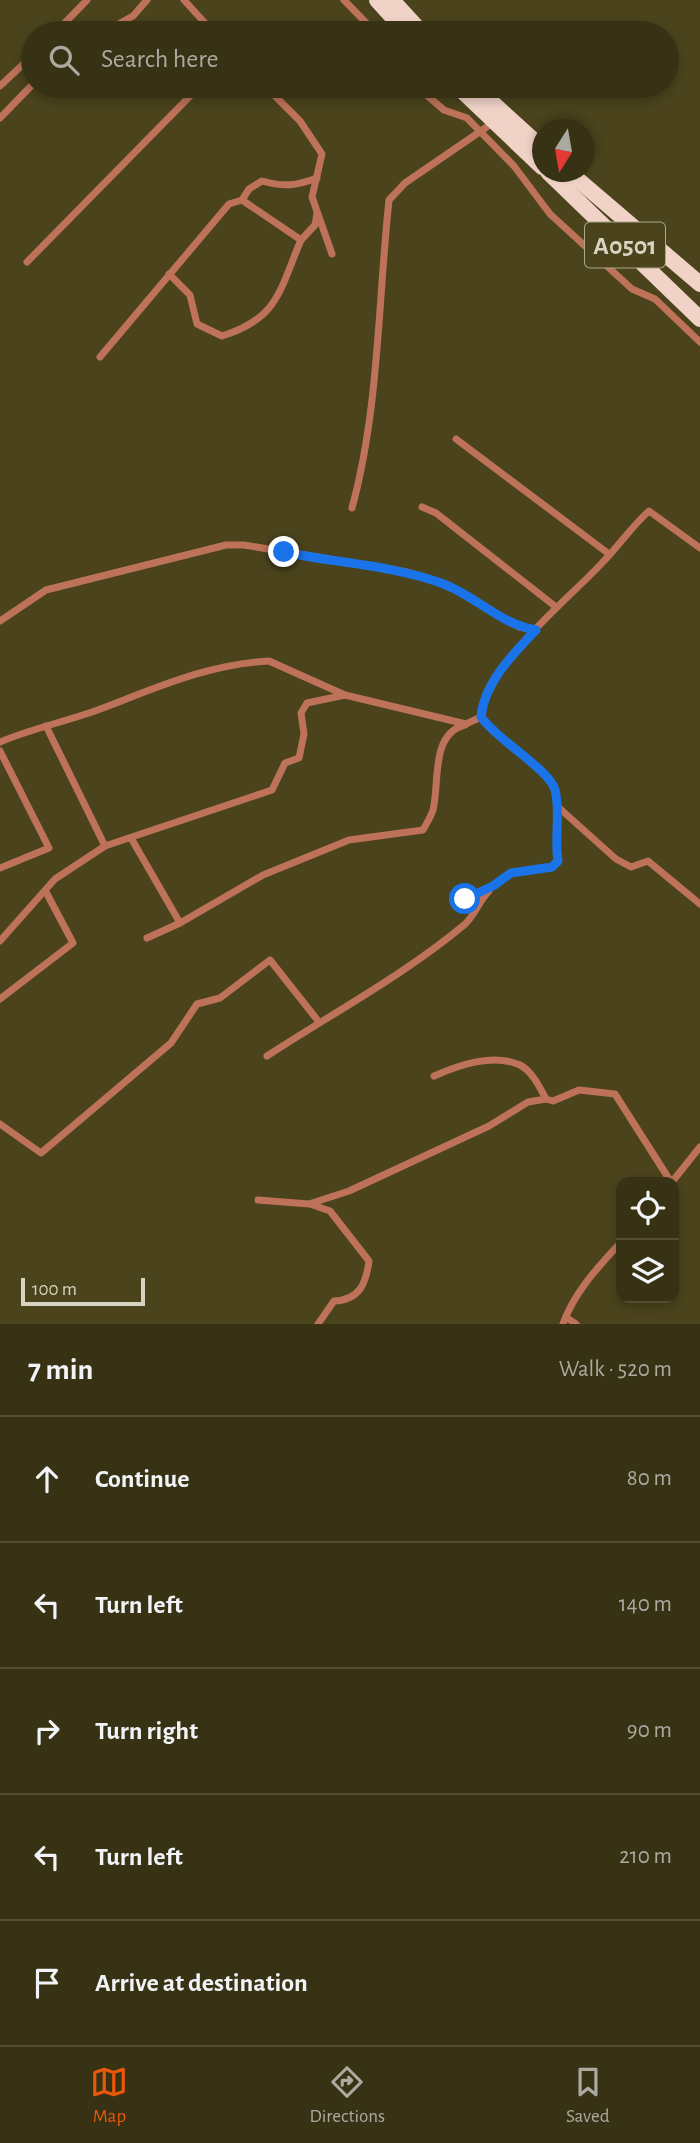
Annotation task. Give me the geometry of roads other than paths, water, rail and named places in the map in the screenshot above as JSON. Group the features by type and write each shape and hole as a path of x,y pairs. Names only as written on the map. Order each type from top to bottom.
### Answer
{"highway":[{"path":"377,0 396,21"},
{"path":"392,0 411,21"},
{"path":"466,98 488,127 532,160"},
{"path":"487,98 532,139"},
{"name":"A0501","path":"558,182 700,319"},
{"name":"A0501","path":"581,182 700,284"}],"street":[{"path":"67,21 88,0"},
{"path":"124,21 133,16 147,0"},
{"path":"184,0 204,21"},
{"path":"344,0 364,21"},
{"path":"0,86 21,66"},
{"path":"0,118 21,96"},
{"path":"27,262 188,98"},
{"path":"277,98 300,121 322,153 312,197 332,254"},
{"path":"429,98 436,105 488,127 550,214 632,289 655,299 700,342"},
{"path":"352,508 360,480 370,410 388,200 405,183 488,127"},
{"path":"100,357 229,204 242,200 249,189 262,181 281,186 298,186 317,178"},
{"path":"242,200 301,240"},
{"path":"169,274 190,295 197,324 222,336 247,328 269,311 301,240 315,225 318,212"},
{"path":"456,439 609,554"},
{"path":"422,508 436,513 556,607"},
{"path":"465,899 493,886 511,873 552,867 558,861 554,840 558,807 553,785 547,777 491,732 481,717 483,699 487,692 556,607 649,511 700,548"},
{"path":"0,621 46,590 226,545 244,545 407,572 445,584 519,627 536,630"},
{"path":"0,742 187,675 243,663 269,662 345,695 466,724"},
{"path":"0,941 55,879 105,846 272,790 285,762 299,758 304,734 301,713 307,703 345,695"},
{"path":"147,937 180,922 263,875 349,841 423,830 432,813 442,745 454,728 481,717"},
{"path":"46,726 105,846"},
{"path":"0,751 49,848 0,868"},
{"path":"558,807 616,859 631,867 648,861 700,904"},
{"path":"131,838 180,922"},
{"path":"267,1056 405,968 467,923 478,902 493,886"},
{"path":"0,999 73,943 46,892"},
{"path":"0,1124 41,1153 171,1043 197,1004 220,998 270,960 319,1022"},
{"path":"434,1076 460,1065 496,1060 521,1065 533,1077 546,1099"},
{"path":"309,1204 378,1180 528,1102 546,1099 553,1101 579,1090 615,1094 668,1177"},
{"path":"675,1177 700,1147"},
{"path":"258,1200 309,1204 330,1211 369,1261 366,1280 359,1293 345,1301 334,1301 318,1324"},
{"path":"576,1324 565,1320 595,1271 616,1248"}]}
